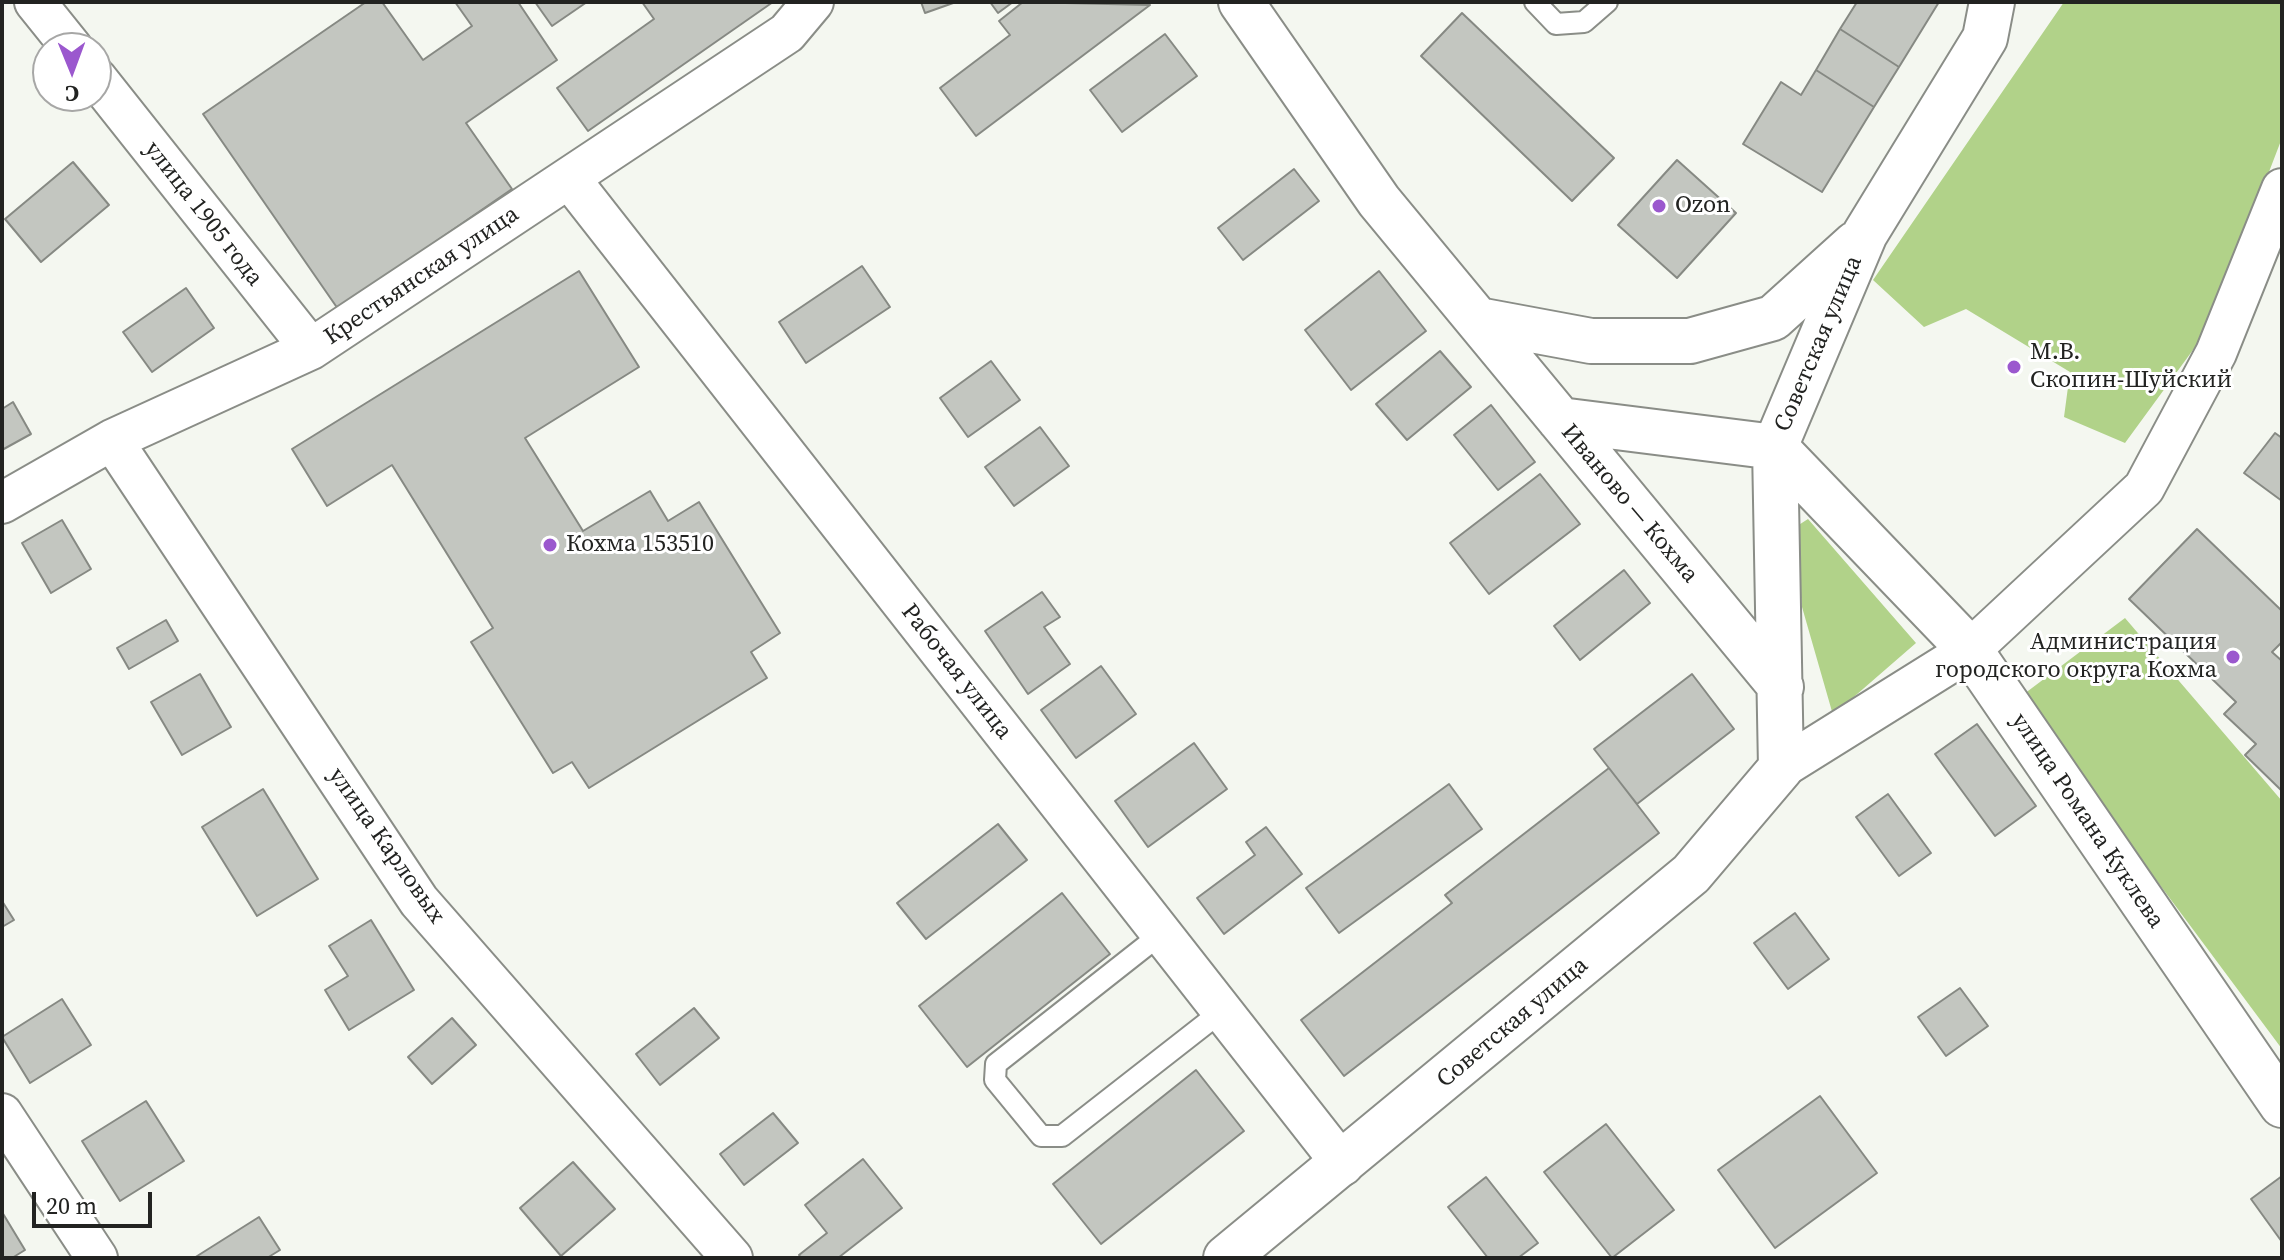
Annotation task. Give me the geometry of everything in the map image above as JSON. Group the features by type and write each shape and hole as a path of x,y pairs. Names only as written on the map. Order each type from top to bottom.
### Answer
{"main road":[{"name":"Иваново — Кохма","path":"1241,2 1379,201 1781,687"},
{"name":"Советская улица","path":"1226,1258 1343,1165 1691,874 1781,768 1775,447 1865,234 1985,38 1992,2"},
{"path":"1478,320 1591,341 1690,341 1773,318 1865,234"},
{"path":"1560,420 1775,447"},
{"name":"улица Романа Куклева","path":"1775,447 1970,650 2282,1105"}],"street":[{"path":"35,2 59,32"},
{"name":"Крестьянская улица","path":"2,503 112,440 311,349 787,33 813,2"},
{"name":"улица 1905 года","path":"112,98 311,349"},
{"name":"Рабочая улица","path":"569,178 1343,1165"},
{"name":"Советская улица","path":"1781,768 1970,650 2144,488 2216,353 2282,189"},
{"name":"улица Карловых","path":"112,440 419,901 732,1258"},
{"path":"2,1114 97,1258"}],"lane":[{"path":"1535,2 1556,24 1584,22 1607,2"},
{"path":"1161,934 996,1064 995,1080 1041,1136 1062,1136 1222,1011"}],"green space":[{"path":"2064,2 2282,2 2282,138 2209,328 2125,443 2064,417 2070,372 1966,309 1924,327 1873,280"},
{"path":"1808,519 1916,643 1833,715 1802,607 1794,528"},
{"path":"2125,618 2282,801 2282,1049 2020,697"}],"building":[{"path":"366,2 382,2 423,60 472,26 455,2 518,2 557,60 466,123 512,189 338,309 203,114"},
{"path":"535,2 587,2 552,26"},
{"path":"642,2 773,2 588,131 557,88 654,19"},
{"path":"921,2 956,2 925,13"},
{"path":"990,2 1013,2 998,13"},
{"path":"1023,2 1150,5 976,136 940,88 1010,35 999,21"},
{"path":"1857,2 1939,2 1899,67 1840,29"},
{"path":"1462,13 1614,158 1572,201 1421,56"},
{"path":"1840,29 1899,67 1874,107 1816,70"},
{"path":"1165,34 1197,76 1122,132 1090,90"},
{"path":"1816,70 1874,107 1822,192 1743,144 1781,82 1801,95"},
{"path":"1677,160 1736,213 1677,278 1618,225"},
{"path":"73,162 109,205 41,262 5,219"},
{"path":"1294,169 1319,201 1243,260 1218,228"},
{"path":"862,266 890,307 806,363 779,322"},
{"path":"579,271 639,367 525,438 583,531 650,491 668,521 699,502 780,633 751,652 767,678 589,788 572,762 553,773 471,642 493,628 392,465 327,506 292,449"},
{"path":"1379,271 1426,331 1351,390 1305,330"},
{"path":"186,288 214,328 152,372 123,332"},
{"path":"1440,351 1471,387 1407,440 1376,404"},
{"path":"991,361 1020,400 968,437 940,398"},
{"path":"13,402 31,434 2,450 2,409"},
{"path":"1491,405 1535,462 1498,490 1454,435"},
{"path":"1040,427 1069,466 1014,506 985,467"},
{"path":"2275,433 2282,438 2282,501 2244,473"},
{"path":"1540,474 1580,524 1489,594 1450,543"},
{"path":"62,520 91,569 51,593 22,543"},
{"name":"Администрация городского округа Кохма","path":"2197,529 2282,611 2282,642 2272,652 2282,661 2282,791 2245,755 2256,744 2224,714 2236,702 2129,599"},
{"path":"1624,570 1650,603 1580,660 1554,626"},
{"path":"1042,592 1060,617 1044,627 1070,664 1028,694 985,631"},
{"path":"166,620 178,641 129,669 117,648"},
{"path":"1101,666 1136,714 1076,758 1041,710"},
{"path":"200,674 231,727 182,755 151,702"},
{"path":"1692,674 1734,729 1637,804 1594,749"},
{"path":"1977,724 2036,806 1995,836 1935,754"},
{"path":"1194,743 1227,789 1148,847 1115,801"},
{"path":"1609,768 1659,833 1344,1076 1301,1020 1452,903 1445,895"},
{"path":"1449,784 1482,829 1339,933 1306,888"},
{"path":"263,789 318,879 257,916 202,827"},
{"path":"1888,794 1931,853 1899,876 1856,817"},
{"path":"998,824 1027,860 926,939 897,903"},
{"path":"1266,827 1302,874 1224,934 1197,898 1255,855 1246,842"},
{"path":"1062,893 1110,954 967,1067 919,1006"},
{"path":"2,901 14,920 2,927"},
{"path":"1795,913 1829,959 1788,989 1754,943"},
{"path":"371,920 414,990 349,1030 325,990 348,976 329,946"},
{"path":"1960,988 1988,1026 1946,1056 1918,1017"},
{"path":"62,999 91,1045 30,1083 2,1037"},
{"path":"694,1008 719,1038 660,1085 636,1054"},
{"path":"452,1018 476,1045 432,1084 408,1057"},
{"path":"1196,1070 1244,1131 1101,1244 1053,1184"},
{"path":"1820,1096 1877,1173 1775,1248 1718,1170"},
{"path":"146,1101 184,1161 120,1201 82,1141"},
{"path":"773,1113 798,1143 744,1185 720,1154"},
{"path":"1606,1124 1674,1210 1612,1258 1544,1172"},
{"path":"863,1159 902,1208 838,1258 801,1258 799,1255 827,1233 805,1205"},
{"path":"573,1162 615,1209 561,1256 520,1208"},
{"path":"2282,1176 2282,1242 2251,1199"},
{"path":"1486,1177 1538,1243 1518,1258 1488,1258 1448,1207"},
{"path":"2,1212 25,1250 12,1258 2,1258"},
{"path":"259,1217 280,1250 267,1258 194,1258"}],"place":[{"name":"Ozon","path":"1659,206"},
{"name":"М.В. Скопин-Шуйский","path":"2014,367"},
{"name":"Кохма 153510","path":"550,545"},
{"name":"Администрация городского округа Кохма","path":"2233,657"}]}
